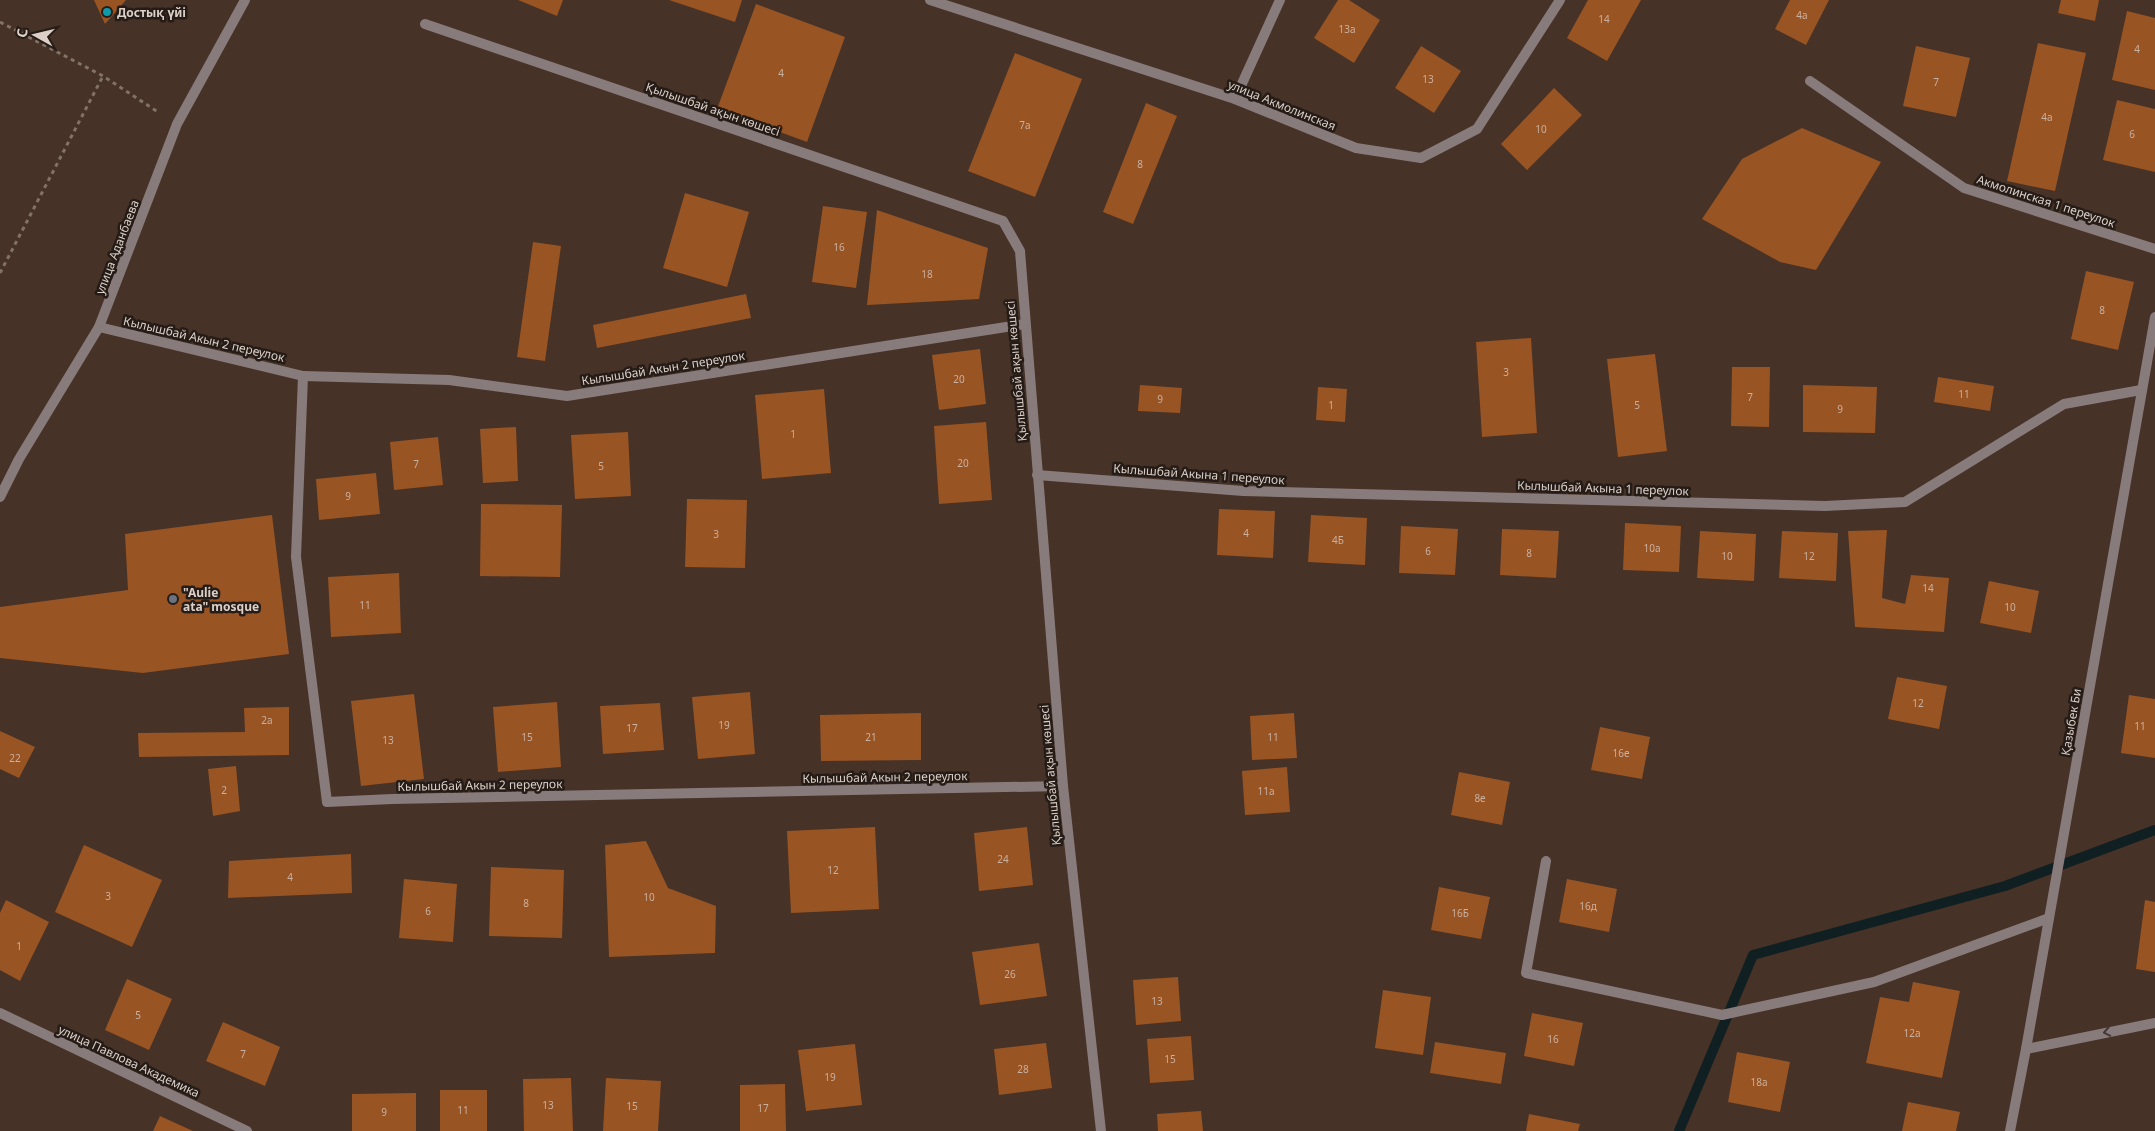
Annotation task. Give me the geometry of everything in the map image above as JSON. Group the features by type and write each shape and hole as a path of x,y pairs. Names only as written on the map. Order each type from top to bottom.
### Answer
{"street":[{"name":"улица Аданбаева","path":"0,497 19,459 100,327 177,124 245,0"},
{"name":"улица Акмолинская","path":"930,0 1235,99 1356,148 1421,158 1477,129 1560,0"},
{"path":"1235,99 1280,0"},
{"name":"Қылышбай ақын көшесі","path":"426,24 1003,221 1020,251 1063,786 1101,1131"},
{"name":"Акмолинская 1 переулок","path":"1810,82 1964,188 2155,249"},
{"name":"Қазыбек Би","path":"2010,1131 2155,317"},
{"name":"Кылышбай Акын 2 переулок","path":"100,327 304,376 449,380 567,396 1025,324"},
{"name":"Кылышбай Акын 2 переулок","path":"304,376 296,557 327,802 1063,786"},
{"name":"Кылышбай Акына 1 переулок","path":"1037,475 1244,491 1824,506 1905,502 2064,404 2141,390"},
{"path":"1546,861 1526,973 1722,1015 1874,982 2049,918"},
{"name":"улица Павлова Академика","path":"0,1013 247,1131"},
{"path":"2026,1049 2155,1023"}],"path":[{"path":"0,22 103,76 177,124"},
{"path":"0,273 103,76"}],"building":[{"name":"Достық үйі","path":"94,0 126,0 105,24"},
{"path":"518,0 563,0 557,16"},
{"path":"669,0 742,0 735,22"},
{"path":"1338,0 1349,0 1380,20 1354,63 1314,38"},
{"path":"1588,0 1641,0 1607,61 1567,38"},
{"path":"1790,0 1829,0 1806,45 1775,29"},
{"path":"2061,0 2099,0 2095,21 2058,13"},
{"path":"756,4 845,37 807,142 717,109"},
{"path":"2127,11 2155,18 2155,90 2112,80"},
{"path":"2038,43 2086,53 2055,191 2007,181"},
{"path":"1421,46 1461,71 1434,113 1395,88"},
{"path":"1916,46 1970,58 1956,117 1903,106"},
{"path":"1015,53 1082,79 1035,197 968,171"},
{"path":"1554,88 1582,115 1527,170 1501,144"},
{"path":"2117,100 2155,109 2155,172 2103,160"},
{"path":"1146,103 1177,116 1133,224 1103,212"},
{"path":"1802,128 1881,162 1816,270 1780,262 1702,219 1742,159"},
{"path":"685,193 749,212 727,287 663,268"},
{"path":"823,206 867,212 856,288 812,282"},
{"path":"877,210 988,248 979,299 867,305"},
{"path":"533,242 561,246 545,361 517,357"},
{"path":"2086,271 2134,282 2118,350 2071,339"},
{"path":"746,294 751,318 597,348 593,325"},
{"path":"1531,338 1537,433 1482,437 1476,342"},
{"path":"980,349 986,404 939,410 932,355"},
{"path":"1655,354 1667,451 1618,457 1607,359"},
{"path":"1732,367 1770,367 1769,427 1731,426"},
{"path":"1938,377 1994,386 1990,411 1934,402"},
{"path":"1140,385 1182,388 1180,413 1138,411"},
{"path":"1803,385 1877,387 1875,433 1803,432"},
{"path":"1318,387 1347,389 1345,422 1316,420"},
{"path":"824,389 831,473 762,479 755,395"},
{"path":"986,422 992,500 939,504 934,426"},
{"path":"516,427 518,481 483,483 480,429"},
{"path":"628,432 631,496 575,499 571,435"},
{"path":"438,437 443,485 394,490 390,442"},
{"path":"376,473 380,514 319,520 316,479"},
{"path":"687,499 747,500 745,568 685,567"},
{"path":"481,504 562,505 560,577 480,576"},
{"path":"1219,509 1275,511 1273,558 1217,555"},
{"name":"\"Aulie ata\" mosque","path":"272,515 289,654 143,673 0,658 0,607 128,590 125,534"},
{"path":"1311,515 1367,518 1365,565 1308,562"},
{"path":"1625,523 1681,526 1679,572 1623,570"},
{"path":"1401,526 1458,529 1455,575 1399,573"},
{"path":"1502,529 1559,531 1556,578 1500,575"},
{"path":"1887,530 1882,598 1905,604 1911,575 1949,578 1944,632 1855,627 1848,531"},
{"path":"1700,531 1756,534 1754,581 1697,578"},
{"path":"1782,531 1838,533 1836,581 1779,578"},
{"path":"399,573 401,633 331,637 328,577"},
{"path":"1989,581 2039,591 2031,633 1980,623"},
{"path":"1897,677 1947,686 1939,729 1888,719"},
{"path":"750,692 755,754 698,759 692,697"},
{"path":"414,694 424,779 361,786 351,701"},
{"path":"2129,695 2155,699 2155,758 2121,753"},
{"path":"557,702 561,767 498,772 493,707"},
{"path":"660,703 664,750 603,754 600,706"},
{"path":"289,707 289,755 139,757 138,733 245,732 244,708"},
{"path":"921,713 921,760 821,761 820,715"},
{"path":"1294,713 1297,758 1252,760 1250,716"},
{"path":"1600,727 1650,737 1642,779 1591,770"},
{"path":"0,731 35,747 19,778 0,769"},
{"path":"236,766 240,811 213,816 208,769"},
{"path":"1287,767 1290,812 1245,815 1242,771"},
{"path":"1459,772 1510,782 1502,825 1451,815"},
{"path":"875,827 879,909 791,913 787,831"},
{"path":"1027,827 1033,885 979,891 974,833"},
{"path":"646,841 668,888 716,906 715,953 609,957 605,845"},
{"path":"84,845 162,880 132,947 55,912"},
{"path":"351,854 352,893 228,898 229,861"},
{"path":"491,867 564,870 562,938 489,936"},
{"path":"404,879 457,884 453,942 399,938"},
{"path":"1567,879 1617,889 1609,932 1559,922"},
{"path":"1439,887 1490,897 1481,939 1431,930"},
{"path":"6,900 49,922 20,981 0,970 0,913"},
{"path":"2145,900 2155,902 2155,972 2136,969"},
{"path":"1039,943 1047,996 980,1005 972,952"},
{"path":"1178,977 1181,1021 1136,1025 1133,980"},
{"path":"127,979 172,999 149,1050 105,1030"},
{"path":"1913,982 1960,991 1942,1078 1866,1063 1880,997 1909,1002"},
{"path":"1383,990 1431,997 1423,1055 1375,1048"},
{"path":"1532,1013 1583,1023 1574,1066 1524,1056"},
{"path":"223,1022 280,1047 265,1086 206,1061"},
{"path":"1191,1036 1194,1080 1150,1083 1147,1039"},
{"path":"1435,1042 1506,1053 1501,1084 1430,1073"},
{"path":"1046,1043 1052,1088 999,1095 994,1049"},
{"path":"855,1044 862,1105 806,1111 798,1050"},
{"path":"1737,1052 1790,1062 1780,1112 1728,1102"},
{"path":"571,1078 573,1131 524,1131 523,1079"},
{"path":"606,1078 661,1081 658,1131 603,1131"},
{"path":"785,1084 786,1131 740,1131 740,1085"},
{"path":"440,1090 487,1090 487,1131 440,1131"},
{"path":"416,1093 416,1131 352,1131 352,1094"},
{"path":"1908,1102 1960,1112 1956,1131 1902,1131"},
{"path":"1201,1111 1203,1131 1158,1131 1157,1114"},
{"path":"1529,1114 1580,1124 1578,1131 1526,1131"},
{"path":"160,1116 193,1131 153,1131"}],"waterway":[{"path":"1679,1131 1753,955 2005,886 2155,830"}],"place":[{"name":"Достық үйі","path":"107,12"},
{"name":"\"Aulie ata\" mosque","path":"173,599"}]}
